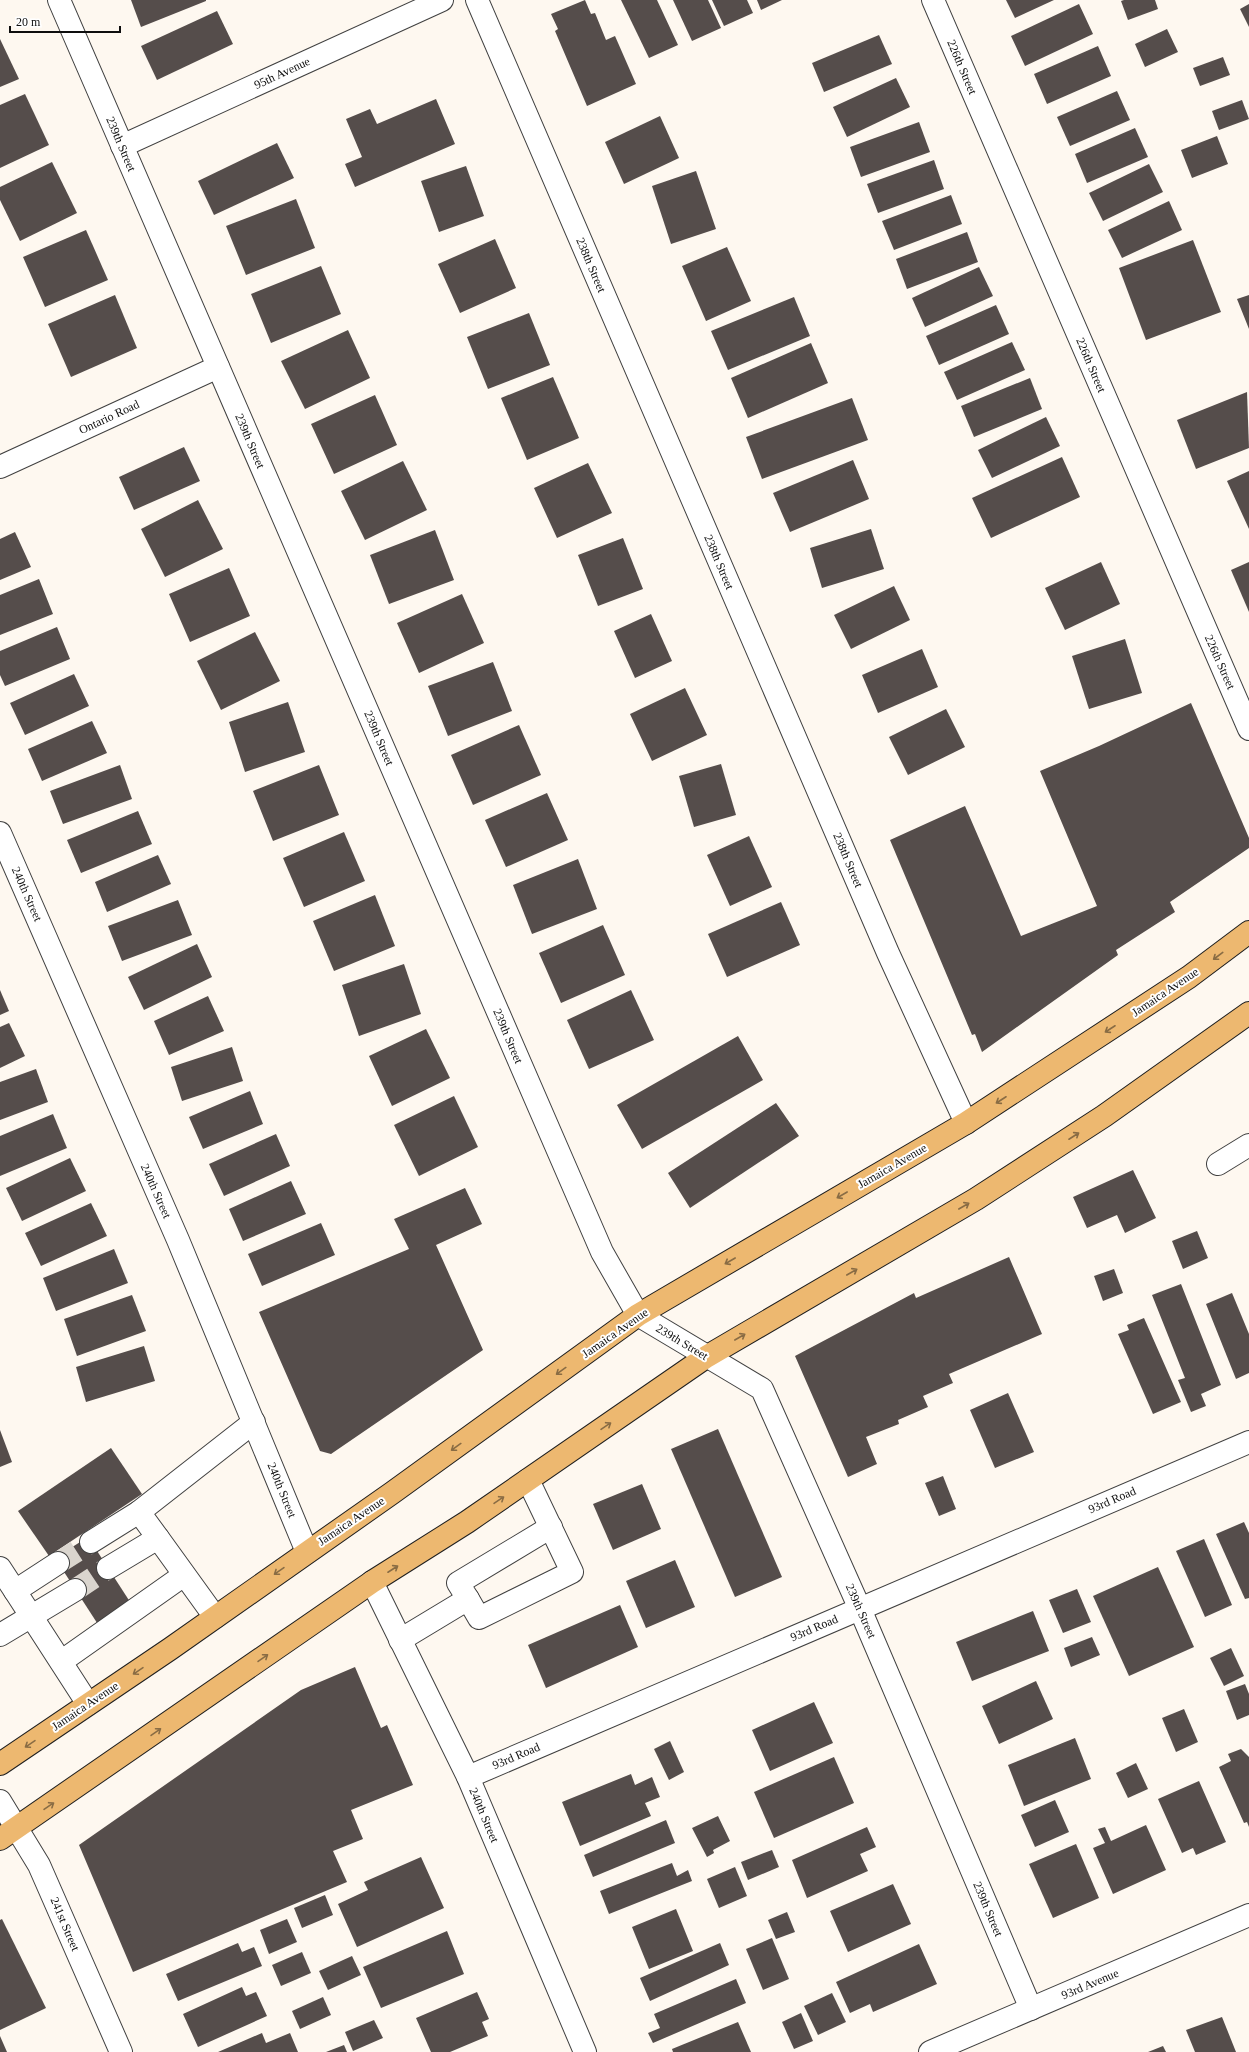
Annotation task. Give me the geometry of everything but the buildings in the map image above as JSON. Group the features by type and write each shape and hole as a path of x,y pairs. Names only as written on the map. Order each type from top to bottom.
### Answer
{"main road":[{"name":"Jamaica Avenue","path":"0,1764 392,1494 638,1315 966,1123 1189,977 1249,932"},
{"path":"9,1834 372,1582 528,1480 706,1357 976,1199 1104,1116 1249,1013"}],"street":[{"name":"239th Street","path":"59,0 602,1252 638,1315 706,1357 762,1389 860,1609 1030,2009"},
{"name":"95th Avenue","path":"122,146 442,0"},
{"name":"238th Street","path":"477,0 882,939 966,1123"},
{"name":"226th Street","path":"933,0 1249,729"},
{"name":"Ontario Road","path":"0,467 218,367"},
{"name":"240th Street","path":"0,833 174,1233 307,1552"},
{"path":"1218,1164 1249,1145"},
{"path":"91,1542 139,1512 254,1422"},
{"name":"93rd Road","path":"468,1776 1249,1442"},
{"path":"528,1480 551,1527 572,1572 479,1618 458,1583 551,1527"},
{"path":"139,1512 215,1617"},
{"path":"108,1568 158,1538"},
{"path":"15,1591 58,1563"},
{"path":"0,1568 62,1661 88,1704"},
{"path":"62,1661 184,1575"},
{"name":"240th Street","path":"372,1582 468,1776 585,2052"},
{"path":"0,1636 75,1590"},
{"path":"400,1640 468,1599"},
{"name":"241st Street","path":"0,1801 9,1834 48,1882 121,2052"},
{"name":"93rd Avenue","path":"930,2052 1249,1915"}],"tunnel":[{"path":"58,1563 91,1542"},
{"path":"75,1590 108,1568"}]}
